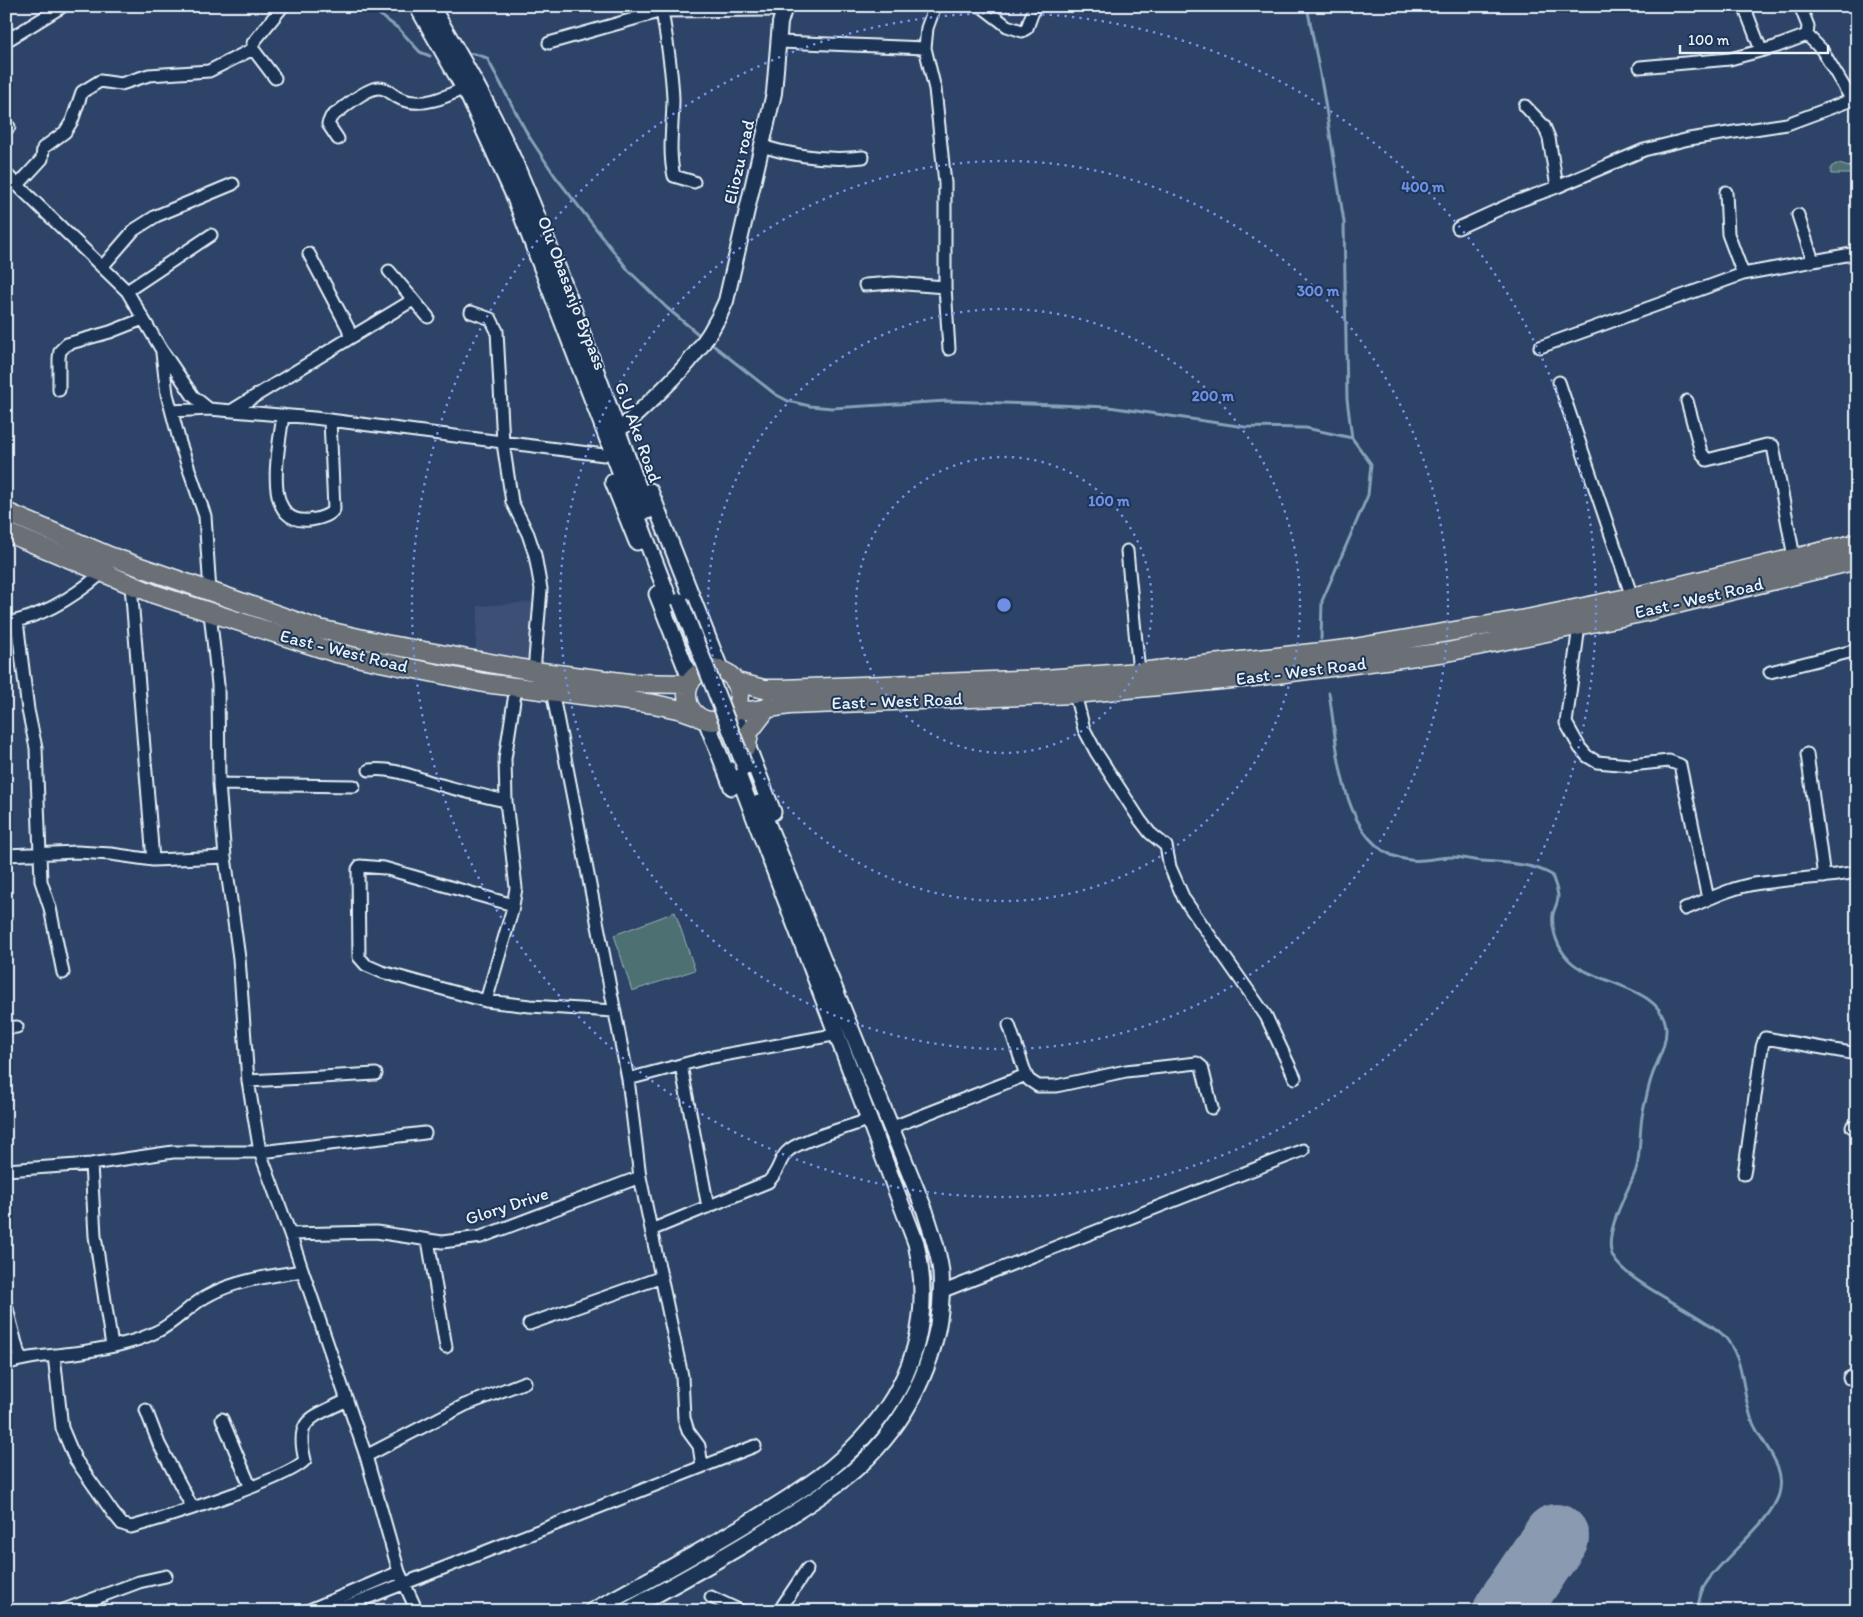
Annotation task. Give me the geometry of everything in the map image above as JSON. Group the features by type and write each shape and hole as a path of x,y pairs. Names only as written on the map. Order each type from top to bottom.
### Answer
{"main road":[{"name":"Olu Obasanjo Bypass","path":"417,6 464,88 551,270 676,602 850,1051"},
{"path":"431,6 457,50 500,133 551,270 592,344 721,671"},
{"path":"551,270 555,321 566,356 690,682 687,700 701,718 817,1006 833,1035 850,1051 890,1128 924,1211 936,1246 941,1292 939,1324 924,1375 896,1425 876,1450 837,1484 759,1537 626,1611"},
{"name":"East - West Road","path":"6,512 109,556 315,628 394,646 534,671 630,683 690,682"},
{"name":"East - West Road","path":"6,532 131,585 210,613 336,652 516,687 654,704 682,710 701,718"},
{"name":"East - West Road","path":"736,682 764,689 781,689 1044,679 1138,672 1348,649 1531,618 1632,597 1857,543"},
{"name":"East - West Road","path":"735,710 750,711 769,706 1075,694 1254,677 1447,652 1579,626 1857,560"},
{"path":"592,1611 708,1547 780,1503 831,1468 866,1435 899,1387 919,1338 923,1315 921,1267 908,1220 867,1120 829,957 747,746 735,710 739,696 736,682 721,671 714,669 701,672 690,682"},
{"path":"747,746 749,732 769,706"},
{"path":"701,718 723,719 735,710"}],"street":[{"path":"6,41 63,6"},
{"path":"275,78 253,50 253,43 283,6"},
{"path":"935,6 927,28 925,48 935,89 945,183 945,287 948,349"},
{"path":"981,6 1007,26 1022,32 1027,28 1034,6"},
{"path":"1744,6 1761,50"},
{"path":"1458,228 1513,203 1557,187 1644,150 1689,139 1787,124 1854,98 1822,50 1808,35 1808,26 1800,6"},
{"path":"548,43 655,10 785,8"},
{"name":"Eliozu road","path":"624,426 696,355 717,324 732,279 774,93 780,42 780,23 785,8"},
{"path":"655,10 669,46 673,98 671,164 674,176 694,182"},
{"path":"1640,68 1730,59 1808,35"},
{"path":"780,42 925,48"},
{"path":"18,185 42,159 43,148 65,132 72,121 82,92 90,86 100,81 121,84 149,75 209,71 253,50"},
{"path":"338,138 328,124 331,117 374,88 384,88 401,100 416,101 440,100 464,88"},
{"path":"1525,106 1544,126 1557,187"},
{"path":"762,146 825,158 863,157"},
{"path":"6,174 127,291 161,349 193,396 209,409"},
{"path":"102,267 134,230 156,216 233,184"},
{"path":"1726,192 1728,234 1744,274"},
{"path":"1798,215 1813,261"},
{"path":"127,291 211,235"},
{"path":"1540,347 1744,274 1857,253"},
{"path":"309,254 348,328 350,338"},
{"path":"389,271 428,317"},
{"path":"865,285 893,283 945,287"},
{"path":"231,411 413,300"},
{"path":"471,312 491,319 497,331 503,443 512,502 528,534 535,555 541,589 534,671"},
{"path":"59,390 60,351 67,344 110,332 143,319"},
{"path":"161,349 167,394 180,443 205,516 210,592"},
{"path":"1559,382 1632,597"},
{"path":"1688,401 1701,452 1707,460 1766,445 1772,446 1794,557"},
{"path":"172,411 209,409 283,415 604,455"},
{"path":"283,415 276,475 277,498 289,516 303,520 322,517 334,509 330,420"},
{"path":"1127,551 1138,672"},
{"path":"63,973 50,908 41,881 39,780 36,748 11,622 68,600 102,573"},
{"path":"131,585 153,860"},
{"path":"210,613 218,685 219,784 225,858 239,958 248,1081 260,1152 366,1456 399,1572 417,1611"},
{"path":"1579,626 1566,723 1580,748 1587,756 1597,762 1630,765 1669,761 1680,766 1708,899"},
{"path":"1770,672 1857,650"},
{"path":"486,1001 516,888 506,801 505,759 516,687"},
{"path":"552,692 596,905 628,1080 640,1176 682,1376 684,1418 688,1431 699,1446 702,1466"},
{"path":"1075,694 1084,729 1096,752 1140,820 1150,833 1166,846 1170,867 1184,899 1266,1016 1295,1078"},
{"path":"1808,754 1824,878"},
{"path":"369,770 381,768 396,770 478,796 506,801"},
{"path":"219,784 354,786"},
{"path":"6,855 103,853 153,860 225,858"},
{"path":"513,905 384,868 360,866 358,869 359,956 366,965 382,972 486,1001 530,1006 614,1011"},
{"path":"1685,909 1753,884 1824,878 1857,872"},
{"path":"1009,1026 1026,1075 1029,1080 1038,1086 1056,1086 1126,1071 1197,1063 1202,1067 1212,1108"},
{"path":"628,1080 707,1058 833,1035"},
{"path":"1744,1174 1762,1047 1765,1038 1857,1054"},
{"path":"681,1065 708,1206"},
{"path":"248,1081 376,1074"},
{"path":"890,1128 1026,1075"},
{"path":"651,1230 768,1182 777,1174 787,1152 803,1143 867,1120"},
{"path":"6,1170 90,1164 173,1152 260,1152 424,1134"},
{"path":"941,1292 1302,1150"},
{"path":"90,1164 95,1236 112,1346"},
{"name":"Glory Drive","path":"290,1234 376,1232 442,1242 481,1237 640,1176"},
{"path":"428,1240 446,1347"},
{"path":"6,1364 20,1359 112,1346 156,1332 182,1317 208,1295 264,1278 302,1271"},
{"path":"530,1324 598,1298 662,1277"},
{"path":"6,1305 20,1359"},
{"path":"54,1355 58,1404 66,1436 75,1459 122,1524 131,1527 192,1507 300,1466 306,1460 301,1444 301,1430 308,1421 347,1400"},
{"path":"366,1456 465,1405 525,1382"},
{"path":"146,1410 159,1444 192,1507"},
{"path":"222,1419 250,1486"},
{"path":"334,1611 755,1446"},
{"path":"779,1611 808,1569"},
{"path":"307,1611 399,1572"},
{"path":"61,1611 139,1582 166,1576"},
{"path":"711,1597 741,1611"}],"shaded area":[{"path":"531,602 535,615 532,665 475,657 478,606"}],"green space":[{"path":"1836,164 1857,168 1857,174 1831,174 1831,167"},
{"path":"675,912 695,970 632,991 614,935"}],"waterway":[{"path":"368,6 399,29 420,52 430,56"},
{"path":"1307,6 1323,90 1344,222 1347,399 1352,438"},
{"path":"464,53 487,58 528,135 555,176 629,271 667,308 703,338"},
{"path":"709,342 775,394 788,401 810,406 832,408 947,401 1109,407 1245,427 1306,428 1352,438 1371,464 1368,495 1322,601 1321,639"},
{"path":"1329,693 1340,767 1347,794 1356,818 1369,838 1387,853 1410,860 1460,857 1478,861 1527,866 1552,875 1558,897 1553,914 1553,926 1556,939 1565,956 1580,968 1593,975 1640,994 1653,1003 1662,1014 1666,1028 1665,1041 1648,1089 1642,1118 1638,1164 1615,1221 1610,1242 1611,1251 1616,1262 1627,1273 1711,1325 1730,1343 1739,1365 1749,1412 1757,1431 1773,1456 1780,1474 1781,1484 1779,1494 1766,1517 1705,1585 1697,1611"}],"runway":[{"path":"1506,1611 1556,1537"}]}
